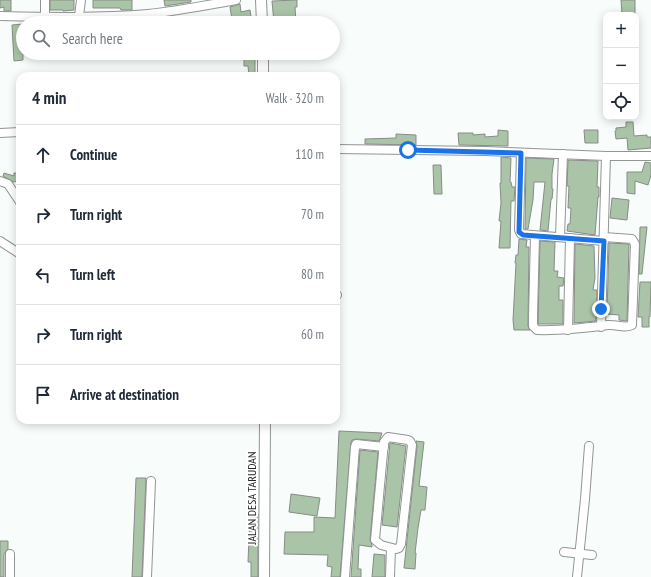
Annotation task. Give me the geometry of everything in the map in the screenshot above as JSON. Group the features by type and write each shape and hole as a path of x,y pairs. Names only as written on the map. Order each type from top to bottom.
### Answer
{"street":[{"path":"44,16 45,0"},
{"path":"79,16 81,0"},
{"path":"0,16 149,14 236,0"},
{"path":"261,0 262,16"},
{"path":"263,60 263,72"},
{"path":"0,134 16,132"},
{"path":"340,149 651,156"},
{"path":"521,153 519,230 521,234 560,238 632,239 635,244 631,326 610,325 568,330 537,330 533,326 532,295 535,236"},
{"path":"560,238 563,154"},
{"path":"601,327 606,156"},
{"path":"0,181 8,184 16,195"},
{"path":"568,330 570,238"},
{"path":"0,242 16,252"},
{"name":"JALAN DESA TARUDAN","path":"264,577 265,424"},
{"path":"388,437 408,440 412,445 401,544 399,548 391,548 378,543 375,540 384,447 385,440 388,437"},
{"path":"345,577 355,447 356,444 384,447"},
{"path":"577,577 589,446"},
{"path":"147,577 151,481"},
{"path":"390,577 391,548"},
{"path":"564,552 592,555"},
{"path":"10,554 10,577"}],"building":[{"path":"0,0 11,0 11,11 4,11 4,7 0,8"},
{"path":"50,0 74,0 74,10 50,10"},
{"path":"93,0 132,0 132,10 121,10 120,8 93,8"},
{"path":"164,0 191,0 191,2 165,6"},
{"path":"297,0 297,7 295,7 296,16 273,16 272,1"},
{"path":"621,0 635,0 635,12 622,12"},
{"path":"240,4 241,12 250,10 251,16 231,16 230,7"},
{"path":"12,25 16,25 16,60 23,60 14,61"},
{"path":"244,60 255,60 255,72 249,72 248,66 244,66"},
{"path":"626,122 633,122 634,136 647,135 647,137 651,137 651,148 628,150 627,138 616,139 616,128 626,127"},
{"path":"498,130 508,131 508,146 459,145 458,133 473,133 473,135 485,134 485,137 498,136"},
{"path":"584,130 598,130 598,143 585,143"},
{"path":"396,134 416,135 416,145 365,144 365,139 396,138"},
{"path":"501,157 511,158 510,182 512,187 515,187 514,201 511,201 510,248 499,248 501,221 499,221 501,203"},
{"path":"526,158 554,159 552,174 553,189 548,231 540,230 545,182 534,182 533,200 528,229 525,229"},
{"path":"568,160 598,161 597,187 599,187 599,197 595,235 567,231 568,224 570,224 571,208 568,208"},
{"path":"645,162 651,163 651,175 648,185 635,181 635,194 627,193 627,172 642,172"},
{"path":"433,165 441,165 442,194 434,194"},
{"path":"4,173 14,176 14,173 16,173 16,182 13,182 3,176"},
{"path":"612,198 629,200 627,220 610,218"},
{"path":"640,227 647,227 642,274 639,274"},
{"path":"519,239 527,240 526,247 529,247 528,326 530,330 514,330 515,263 516,255 518,255"},
{"path":"540,241 555,242 554,271 558,271 557,277 564,278 563,286 559,286 559,300 563,300 563,324 538,324"},
{"path":"609,243 629,244 627,321 619,320 619,315 607,314"},
{"path":"575,244 594,246 595,278 593,290 597,290 596,321 574,323"},
{"path":"640,282 651,282 649,327 642,327 642,317 638,317"},
{"path":"339,431 382,433 379,441 356,439 352,440 351,442 340,577 331,577 332,567 327,566 328,555 284,554 285,532 314,532 314,517 335,518"},
{"path":"416,441 424,442 419,486 427,487 425,510 421,510 418,528 415,569 404,568 417,446"},
{"path":"390,443 406,446 397,527 382,525"},
{"path":"360,450 378,452 370,540 372,547 359,545 358,569 361,569 361,577 351,577"},
{"path":"136,478 146,478 142,577 132,577"},
{"path":"291,494 320,498 317,516 289,512"},
{"path":"250,514 258,514 258,577 251,577 251,562 248,562"},
{"path":"0,541 8,541 8,549 4,554 4,577 0,577"},
{"path":"374,554 385,555 385,577 372,577"}],"route":[{"path":"408,150 521,153 519,232 523,235 604,241 601,309"}]}
